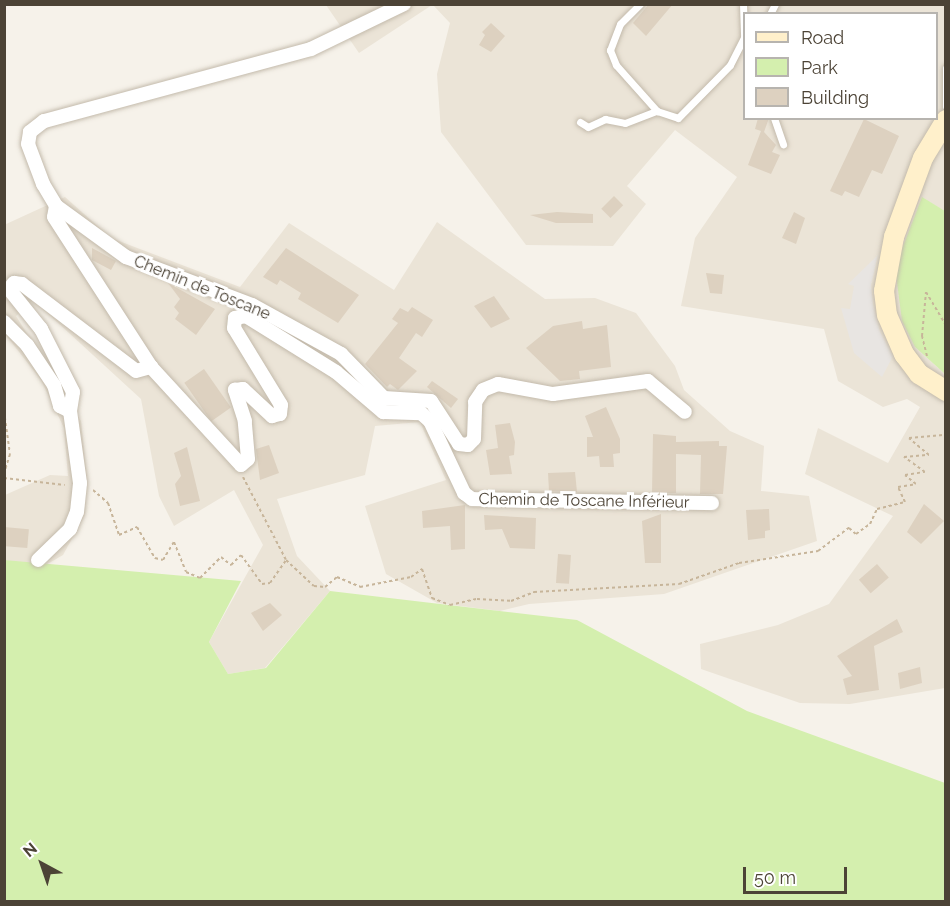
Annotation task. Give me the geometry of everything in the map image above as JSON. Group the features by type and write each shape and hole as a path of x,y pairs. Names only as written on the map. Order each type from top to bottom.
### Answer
{"main road":[{"path":"945,120 923,158 889,252 884,279 891,326 919,374 945,391"}],"street":[{"path":"241,465 151,368 54,217 56,206 28,144 30,132 44,121 311,49 404,4"},
{"name":"Chemin de Toscane","path":"56,206 126,257 252,305 341,354 384,399 431,401 459,444 468,445 474,439 476,402 483,390 498,384 553,394 648,381 686,412"},
{"path":"38,560 70,529 80,483 70,411 73,392 66,374 41,329 11,296 14,283 22,284 136,371 151,368"},
{"name":"Chemin de Toscane Inférieur","path":"241,465 248,459 245,422 235,390 243,389 272,416 280,414 281,405 234,328 235,318 246,316 317,358 383,412 421,413 430,421 464,493 472,499 712,503"},
{"path":"4,322 27,345 54,385 60,406 70,411"}],"lane":[{"path":"640,4 620,24 610,50 616,65 657,111 678,118 685,115 730,66 743,39"},
{"path":"945,68 945,106"},
{"path":"580,122 588,127 605,119 626,123 657,111"},
{"path":"775,120 783,144"}],"path":[{"path":"919,374 928,361 922,336 926,292 945,325"},
{"path":"4,411 10,454 4,474"},
{"path":"241,465 286,560 314,586 325,587 338,578 360,587 411,577 422,569 432,598 450,605 477,599 511,601 534,592 612,592 679,584 739,563 810,554 849,528 856,534 870,524 877,509 905,502 898,487 916,484 905,475 925,472 904,457 929,456 909,438 945,435"},
{"path":"4,478 57,486 80,483 108,503 119,535 137,527 155,558 163,560 174,542 186,572 200,578 221,557 231,565 241,555 262,584 270,583 286,560"}],"shaded area":[{"path":"326,5 432,5 359,53"},
{"path":"433,5 945,5 945,211 922,198 915,347 945,374 945,688 850,704 800,703 701,669 700,644 778,625 829,604 893,516 805,474 818,428 888,463 920,407 907,399 883,407 838,381 824,329 681,306 695,238 737,177 675,130 627,186 646,204 613,246 526,245 441,132 437,74 450,23"},
{"path":"65,197 111,238 240,287 289,223 394,290 437,222 545,299 595,298 636,313 675,366 684,390 730,431 764,446 761,491 809,496 817,541 664,594 529,604 500,611 437,603 386,574 365,506 446,480 420,422 375,426 365,475 277,499 297,556 330,591 265,668 228,674 209,642 263,545 234,490 174,526 159,496 141,399 33,300 16,316 81,421 87,478 85,515 63,555 18,581 5,621 5,495 50,475 68,476 64,428 41,380 5,334 4,225"},
{"path":"878,255 871,285 873,304 880,332 893,356 882,377 854,353 841,308 850,309 854,286 848,284"}],"green space":[{"path":"922,197 945,211 945,374 915,347 902,321 895,267"},
{"path":"4,560 241,581 209,642 228,674 266,668 330,591 577,620 747,711 945,783 945,901 5,901"}],"building":[{"path":"649,4 673,4 646,36 633,23"},
{"path":"491,23 505,36 491,52 479,45 485,35 482,32"},
{"path":"757,120 768,120 764,132 776,145 772,152 780,155 771,174 748,165 761,131 755,129"},
{"path":"864,120 899,136 882,174 872,170 859,197 845,191 842,196 830,191"},
{"path":"614,196 623,205 610,218 601,209"},
{"path":"557,212 593,214 593,223 556,223 530,215"},
{"path":"794,212 805,218 796,244 782,238"},
{"path":"92,248 116,261 111,270 92,260"},
{"path":"286,248 359,295 338,323 298,299 301,293 280,280 277,285 263,277"},
{"path":"706,273 724,275 722,294 710,293"},
{"path":"168,283 215,309 196,335 175,319 179,313 174,307 180,299"},
{"path":"494,296 510,319 491,328 474,306"},
{"path":"412,307 433,320 422,337 416,333 399,358 417,371 398,390 390,384 387,387 365,364 398,323 392,319 400,308 408,312"},
{"path":"582,321 583,329 607,325 611,367 579,371 580,379 560,381 526,348 553,326"},
{"path":"204,369 231,408 211,421 184,383"},
{"path":"432,381 458,399 451,408 427,387"},
{"path":"606,407 620,439 620,453 613,454 614,467 600,467 599,456 587,457 587,437 593,437 585,416"},
{"path":"510,423 515,442 514,455 509,456 512,474 490,475 486,450 498,448 495,425"},
{"path":"653,434 676,436 676,442 719,441 719,446 727,446 723,494 700,494 701,455 676,454 676,493 652,493"},
{"path":"269,445 279,473 260,480 256,449"},
{"path":"187,447 200,501 180,506 175,484 181,476 174,453"},
{"path":"575,472 577,492 549,491 548,473"},
{"path":"924,504 944,521 921,544 907,532"},
{"path":"465,505 465,549 451,550 450,526 423,528 422,511"},
{"path":"769,509 770,530 765,531 765,538 748,540 746,510"},
{"path":"661,514 661,563 645,563 642,521"},
{"path":"484,515 536,518 535,549 510,548 502,529 485,530"},
{"path":"4,527 29,529 27,548 4,546"},
{"path":"558,554 571,555 569,584 556,583"},
{"path":"877,564 889,578 871,593 859,580"},
{"path":"270,603 282,615 263,631 251,613"},
{"path":"897,619 903,632 874,646 879,690 847,695 843,679 852,676 837,656"},
{"path":"920,667 922,683 900,689 898,673"}]}
